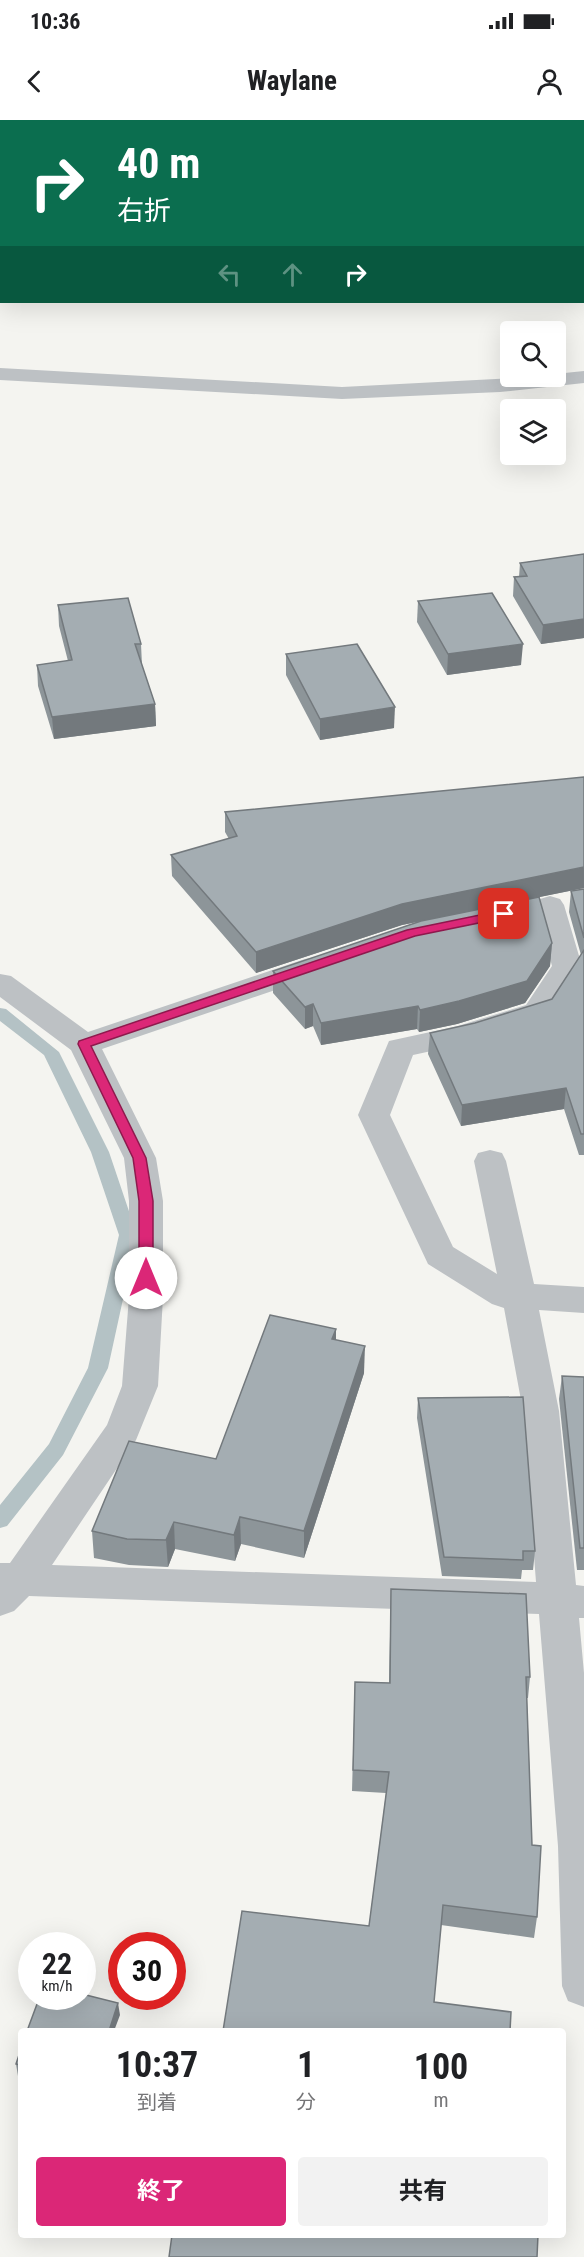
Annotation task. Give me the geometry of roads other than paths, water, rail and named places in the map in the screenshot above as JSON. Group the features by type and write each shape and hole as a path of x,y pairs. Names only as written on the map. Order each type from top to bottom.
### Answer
{"street":[{"path":"0,374 342,393 500,386 584,376"},
{"path":"550,905 567,966 537,1012 462,1035 400,1048 374,1115 440,1256 504,1295 584,1300"},
{"path":"84,1044 344,956"},
{"path":"0,983 84,1044 140,1158 146,1201 146,1297 140,1386 123,1430 7,1586"},
{"path":"490,1161 541,1411 570,1601 584,1986"},
{"path":"7,1586 495,1596 570,1601"}],"waterway":[{"path":"0,1013 51,1052 100,1152 128,1235 98,1368 56,1449 0,1520"}]}
